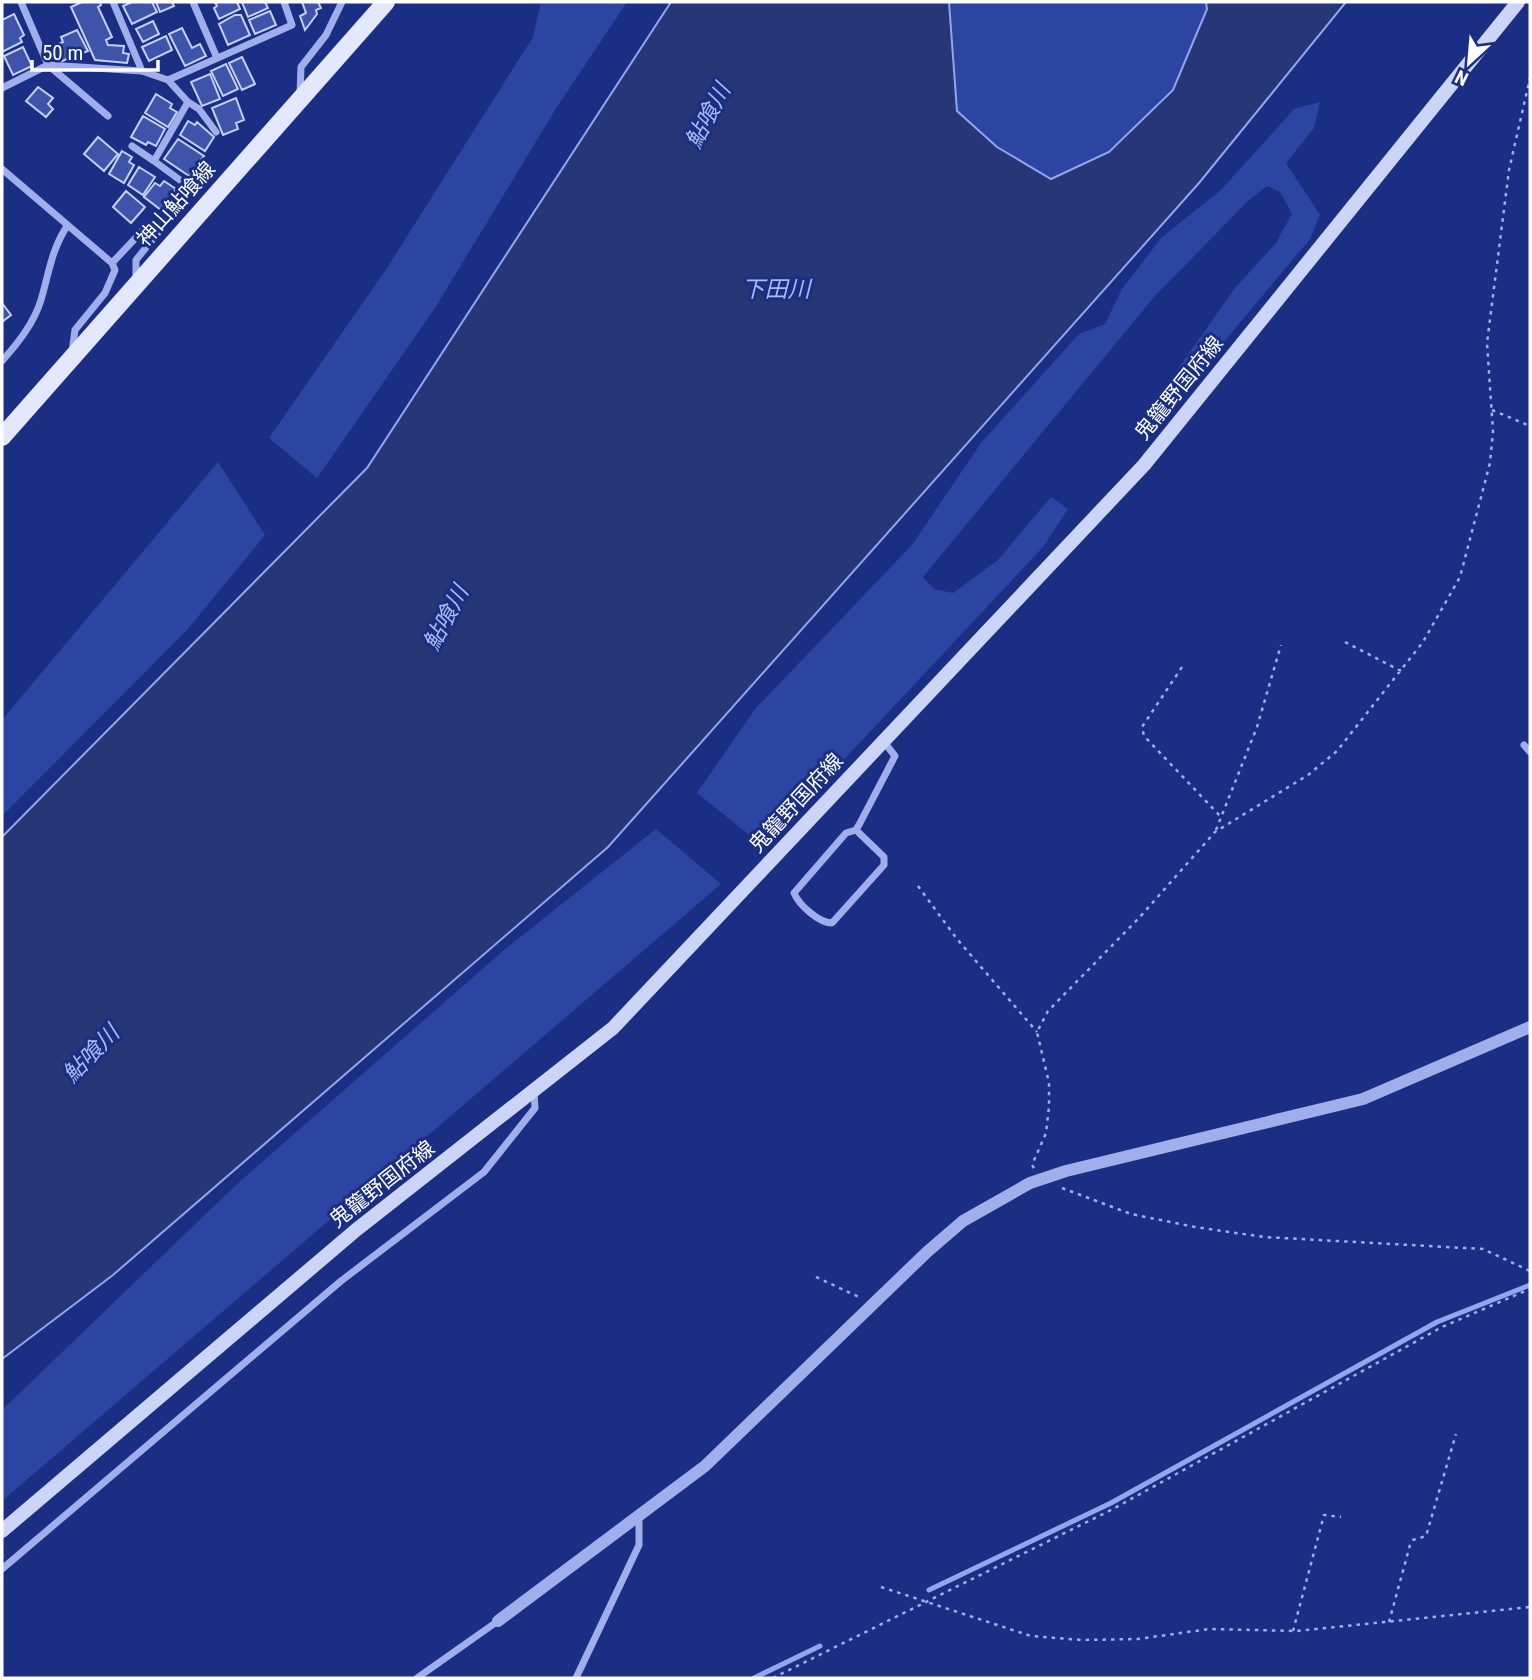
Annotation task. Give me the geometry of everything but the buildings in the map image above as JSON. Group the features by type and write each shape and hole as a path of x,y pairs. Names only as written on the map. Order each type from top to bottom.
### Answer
{"main road":[{"name":"神山鮎喰線","path":"2,437 10,418 72,354 386,2"},
{"name":"鬼籠野国府線","path":"2,1531 356,1230 613,1028 1144,465 1518,2"}],"street":[{"path":"21,2 48,65 108,116"},
{"path":"113,2 142,71"},
{"path":"193,2 217,58"},
{"path":"168,80 292,25 284,2"},
{"path":"300,99 301,67 326,35 342,2"},
{"path":"2,88 48,65 142,71 168,80 188,102 199,109 216,132"},
{"path":"154,161 188,102"},
{"path":"132,146 184,183 165,224 135,260 136,282"},
{"path":"2,169 112,263 115,270 105,293 75,330 72,354"},
{"path":"2,361 33,319 49,259 67,226"},
{"path":"112,263 147,226"},
{"path":"856,830 884,857 884,866 832,923 825,923 797,900 794,893 846,833 856,830 895,756 883,741"},
{"path":"1524,746 1530,752"},
{"path":"417,1678 498,1621 705,1466 963,1221 997,1200 1043,1179 1363,1099 1530,1027"},
{"path":"2,1569 341,1281 484,1172 535,1108 534,1092"},
{"path":"576,1678 639,1545 639,1517"}],"path":[{"path":"1037,1032 1048,1011 1139,918 1215,832 1308,775 1337,751 1423,642 1460,577 1490,463 1492,410 1487,343 1508,170 1530,78"},
{"path":"1492,410 1530,426"},
{"path":"1345,642 1401,671"},
{"path":"1215,832 1258,727 1281,645"},
{"path":"1182,667 1142,727 1144,736 1221,817"},
{"path":"918,886 957,939 1037,1032 1049,1083 1049,1107 1046,1133 1032,1165 1043,1179 1077,1196 1131,1214 1195,1227 1264,1237 1483,1249 1530,1271"},
{"path":"816,1277 873,1304"},
{"path":"773,1678 1113,1508 1442,1326 1530,1289"},
{"path":"1389,1622 1410,1545 1413,1540 1426,1536 1456,1433"},
{"path":"1293,1631 1324,1515 1341,1517"},
{"path":"881,1587 1031,1636 1082,1640 1138,1639 1209,1629 1293,1631 1530,1607"}],"shaded area":[{"path":"541,2 627,2 557,107 435,308 317,478 269,438 387,268 533,37"},
{"path":"949,2 1206,2 1207,9 1173,90 1109,152 1051,179 997,147 957,111"},
{"path":"1320,102 1314,128 1286,163 1320,215 1310,239 1171,405 1158,397 1235,288 1276,243 1292,214 1280,192 1267,186 1248,201 1154,297 923,577 934,589 953,593 998,560 1051,497 1068,509 1043,547 763,846 697,793 755,709 912,545 981,443 1079,334 1105,324 1122,289 1162,237 1221,190 1294,109"},
{"path":"218,462 265,535 187,630 2,816 2,720"},
{"path":"656,829 721,884 2,1501 2,1410 237,1184 504,950"}],"water":[{"name":"下田川","path":"671,2 949,2 957,111 997,147 1051,179 1109,152 1173,90 1207,9 1206,2 1346,2 1199,183 608,847 113,1275 2,1359 2,837 367,468"}],"waterway":[{"path":"929,1590 1111,1503 1437,1322 1530,1285"},
{"path":"754,1678 820,1646"}],"water label":[{"name":"鮎喰川","path":"708,116"},
{"name":"鮎喰川","path":"446,618"},
{"name":"鮎喰川","path":"91,1054"}]}
